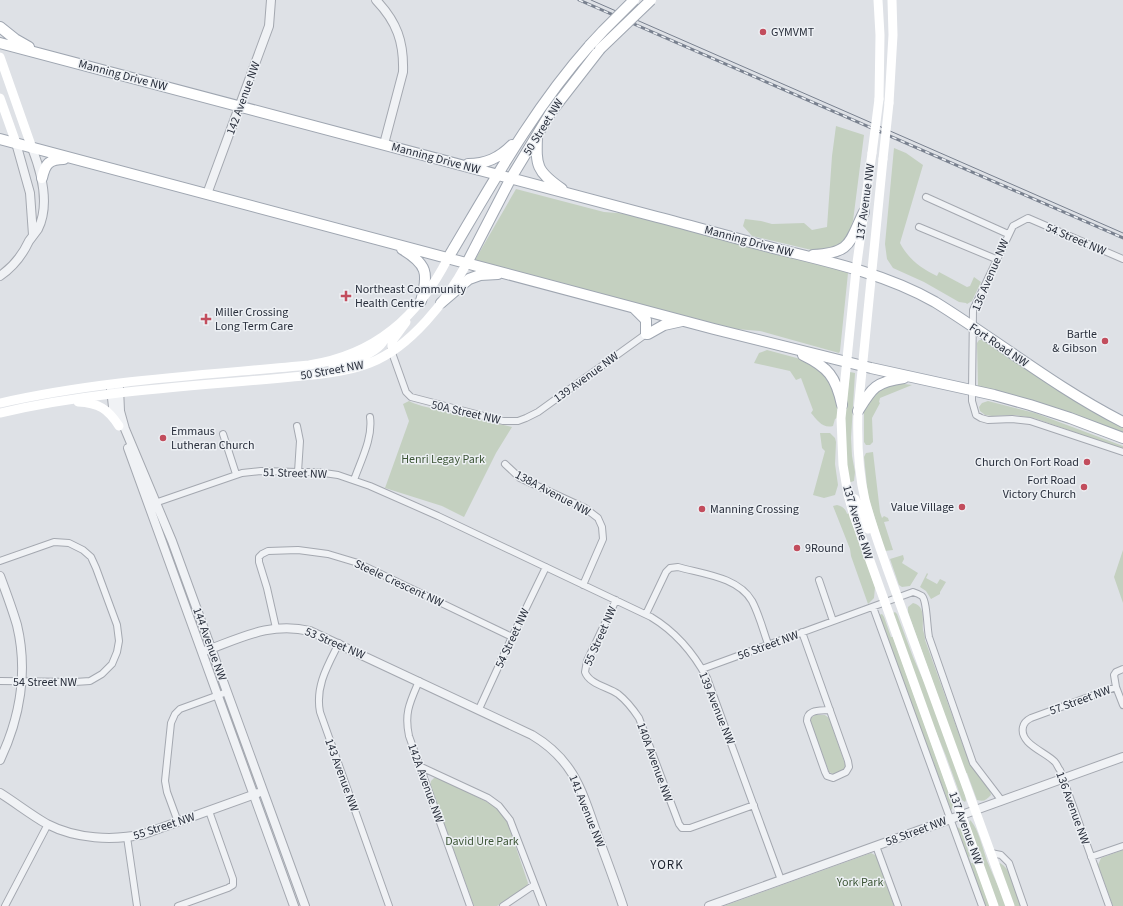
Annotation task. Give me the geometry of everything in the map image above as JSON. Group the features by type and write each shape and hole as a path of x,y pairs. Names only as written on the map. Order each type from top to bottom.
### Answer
{"main road":[{"name":"50 Street NW","path":"0,413 55,402 115,393 313,375 365,365 378,360 392,351 420,327 441,303 467,263 511,178 550,112 595,47 603,31 634,0"},
{"name":"50 Street NW","path":"0,403 114,383 328,362 358,351 385,335 404,319 419,302 448,258 522,135 560,81 595,47 651,0"},
{"name":"137 Avenue NW","path":"878,0 880,35 879,99 856,270 846,362 842,405 842,454 848,495 854,516 994,906"},
{"name":"137 Avenue NW","path":"892,0 893,35 889,103 858,411 858,449 863,490 870,518 887,568 1010,906"},
{"path":"0,27 39,53"},
{"name":"Manning Drive NW","path":"0,43 802,255 872,275"},
{"path":"0,57 32,148"},
{"path":"0,98 16,143"},
{"path":"537,134 536,156 539,168 546,178 570,194"},
{"path":"454,163 476,164 492,160 507,150 522,135"},
{"path":"0,139 632,307 862,366 911,378 972,390 1030,405 1123,438"},
{"path":"42,178 43,170 48,163 57,159 75,159"},
{"path":"802,255 828,254 842,249 852,238 864,212"},
{"path":"392,243 415,257 423,268 426,280 419,302 398,335 392,341 392,351"},
{"path":"441,303 469,279 480,275 508,274"},
{"name":"Fort Road NW","path":"872,275 921,294 973,326 1052,381 1123,422"},
{"path":"632,307 646,320 646,334 664,325 684,320"},
{"path":"313,375 320,371 362,357 381,345 385,340 385,335"},
{"path":"789,347 823,366 839,390 842,405"},
{"path":"858,411 875,387 890,380 911,378"},
{"path":"55,402 88,403 101,406 110,413 119,426"},
{"path":"848,495 863,490"},
{"path":"848,495 855,499 887,568"}],"street":[{"name":"142 Avenue NW","path":"207,194 269,26 271,0"},
{"path":"376,0 398,29 403,60 403,72 384,144"},
{"path":"16,143 28,186 33,235"},
{"path":"0,276 15,264 40,224 43,200 42,178 32,148"},
{"path":"926,197 1008,234"},
{"name":"136 Avenue NW","path":"972,390 973,310 1008,234 1013,226 1028,218"},
{"name":"54 Street NW","path":"1028,218 1123,259"},
{"path":"919,228 996,259"},
{"name":"139 Avenue NW","path":"526,418 538,412 646,334"},
{"path":"385,335 392,351"},
{"name":"50A Street NW","path":"392,351 408,395 416,399 503,421 513,421 526,418"},
{"name":"144 Avenue NW","path":"114,383 120,411 153,504 217,696 294,906"},
{"path":"972,390 976,415 981,418 988,420 1024,419 1123,452"},
{"name":"144 Avenue NW","path":"115,393 113,407 119,426 153,504 172,541 305,906"},
{"path":"354,480 371,432 370,417"},
{"path":"297,426 300,441 298,472"},
{"path":"223,434 236,474"},
{"name":"138A Avenue NW","path":"505,464 520,478 585,508 595,515 600,522 603,539 583,585"},
{"name":"51 Street NW","path":"153,504 236,474 262,471 329,473 354,480 438,516"},
{"name":"139 Avenue NW","path":"438,516 646,614 657,620 676,635 689,649 702,669 714,695 781,880"},
{"name":"54 Street NW","path":"0,561 50,543 64,542 74,545 87,553 93,562 117,625 119,635 119,646 116,656 109,667 99,676 86,682 0,681"},
{"name":"Steele Crescent NW","path":"276,628 259,558 262,554 268,551 298,550 328,554 358,563 512,637"},
{"name":"54 Street NW","path":"479,709 546,567"},
{"path":"646,614 664,574 670,568 678,567 724,579 740,587 753,603 768,644"},
{"path":"0,576 12,607 19,634 22,682 20,700 14,724 0,760"},
{"path":"819,580 834,621"},
{"path":"898,598 913,592 923,597 926,602 929,637 973,763 1002,800"},
{"name":"56 Street NW","path":"702,669 898,598"},
{"name":"55 Street NW","path":"585,672 587,661 616,600"},
{"name":"137 Avenue NW","path":"873,607 982,906"},
{"name":"53 Street NW","path":"202,652 258,632 276,628 304,629 339,643 419,681"},
{"path":"802,632 830,710 849,764 846,772 833,778 827,776 825,772 807,722 808,716 812,712 830,710"},
{"name":"143 Avenue NW","path":"339,643 323,676 318,700 320,712 389,906"},
{"name":"57 Street NW","path":"1024,724 1031,718 1116,687 1114,675 1116,672 1123,669"},
{"name":"140A Avenue NW","path":"585,672 590,679 613,690 630,706 638,718 677,822 682,828 690,828 754,805"},
{"name":"141 Avenue NW","path":"419,681 539,739 551,748 566,763 580,787 624,906"},
{"name":"142A Avenue NW","path":"419,681 410,700 406,716 409,736 470,906"},
{"path":"1116,687 1123,705"},
{"path":"178,822 167,792 164,778 171,722 175,714 180,709 227,692"},
{"name":"136 Avenue NW","path":"1024,724 1022,735 1026,740 1055,762 1063,779 1109,906"},
{"name":"58 Street NW","path":"709,906 1123,757"},
{"path":"420,766 488,798 499,806 508,816 513,825 543,906"},
{"name":"55 Street NW","path":"0,793 48,824 65,831 87,836 127,838 144,834 263,791"},
{"path":"178,906 228,888 233,884 233,878 209,811"},
{"path":"6,906 48,824"},
{"path":"127,838 137,906"},
{"path":"876,846 898,906"},
{"path":"1091,857 1123,846"},
{"name":"137 Avenue NW","path":"991,853 1001,855 1009,863 1024,906"},
{"path":"503,906 534,885"}],"green space":[{"path":"836,126 864,135 853,221 847,236 838,249 820,252 752,236 743,226 745,219 772,224 804,223 812,230 827,227 832,156"},
{"path":"894,148 906,153 923,165 900,243 907,254 916,263 937,276 939,272 967,287 970,286 974,277 981,282 972,301 967,304 959,302 924,282 893,268 887,259 885,244"},
{"path":"516,189 604,212 630,214 832,267 848,273 839,353 760,331 724,328 486,265 475,260"},
{"path":"979,340 984,340 1123,426 1123,434 978,387 977,343"},
{"path":"767,350 808,361 830,379 838,403 837,418 835,419 833,426 829,427 823,425 811,413 813,410 801,378 796,380 790,371 754,363 759,353"},
{"path":"850,372 855,373 851,438 855,472 854,481 849,482 846,463 844,423"},
{"path":"897,383 912,385 880,398 880,403 872,418 873,442 870,445 866,445 864,442 864,412 867,402 874,390"},
{"name":"Henri Legay Park","path":"409,401 422,406 512,427 496,453 464,517 442,506 385,488 409,421 403,404"},
{"path":"988,401 1035,413 1123,446 1123,449 1034,418 1014,415 985,415 980,411 979,407 982,403"},
{"path":"820,433 830,433 835,438 836,442 835,464 838,485 835,495 824,498 813,495 825,451 822,448"},
{"path":"873,452 880,512 882,518 884,516 888,518 889,521 884,522 893,550 885,551 868,496 864,457 866,453"},
{"path":"837,505 844,508 847,514 849,513 875,587 874,598 868,604 851,556 850,549 833,506"},
{"path":"1123,550 1123,603 1114,577"},
{"path":"903,555 904,559 902,563 918,573 910,586 902,587 899,585 890,559"},
{"path":"927,573 926,578 937,584 940,579 946,582 940,594 931,599 926,591 920,587"},
{"path":"913,603 922,610 925,640 965,751 973,768 990,791 991,795 985,800 977,800 967,773 965,773 908,612 908,607"},
{"path":"895,612 928,691 965,794 965,802 962,800 929,715 893,613"},
{"path":"882,614 891,637 893,637 953,804 951,810 879,615"},
{"path":"815,715 825,715 829,718 845,764 846,768 843,770 833,774 829,772 811,723 811,718"},
{"name":"David Ure Park","path":"434,778 439,778 495,806 508,824 528,883 527,886 497,906 474,906 430,785"},
{"path":"970,820 978,834 1006,906 998,906 969,824"},
{"path":"957,827 961,830 971,863 974,863 990,906 985,906"},
{"path":"1123,850 1123,906 1113,906 1098,865 1101,858"},
{"name":"York Park","path":"871,853 877,856 894,906 724,906"},
{"path":"1000,863 1011,876 1021,906 1013,906 999,864"}],"tram line":[{"path":"591,0 1123,233"}],"railway":[{"path":"579,0 1123,238"}],"place":[{"name":"GYMVMT","path":"763,32"},
{"name":"Northeast Community Health Centre","path":"346,296"},
{"name":"Miller Crossing Long Term Care","path":"206,319"},
{"name":"Bartle & Gibson","path":"1105,341"},
{"name":"Emmaus Lutheran Church","path":"163,438"},
{"name":"Church On Fort Road","path":"1087,462"},
{"name":"Fort Road Victory Church","path":"1084,487"},
{"name":"Value Village","path":"962,507"},
{"name":"Manning Crossing","path":"702,509"},
{"name":"9Round","path":"797,548"}],"district":[{"name":"YORK","path":"667,864"}]}
